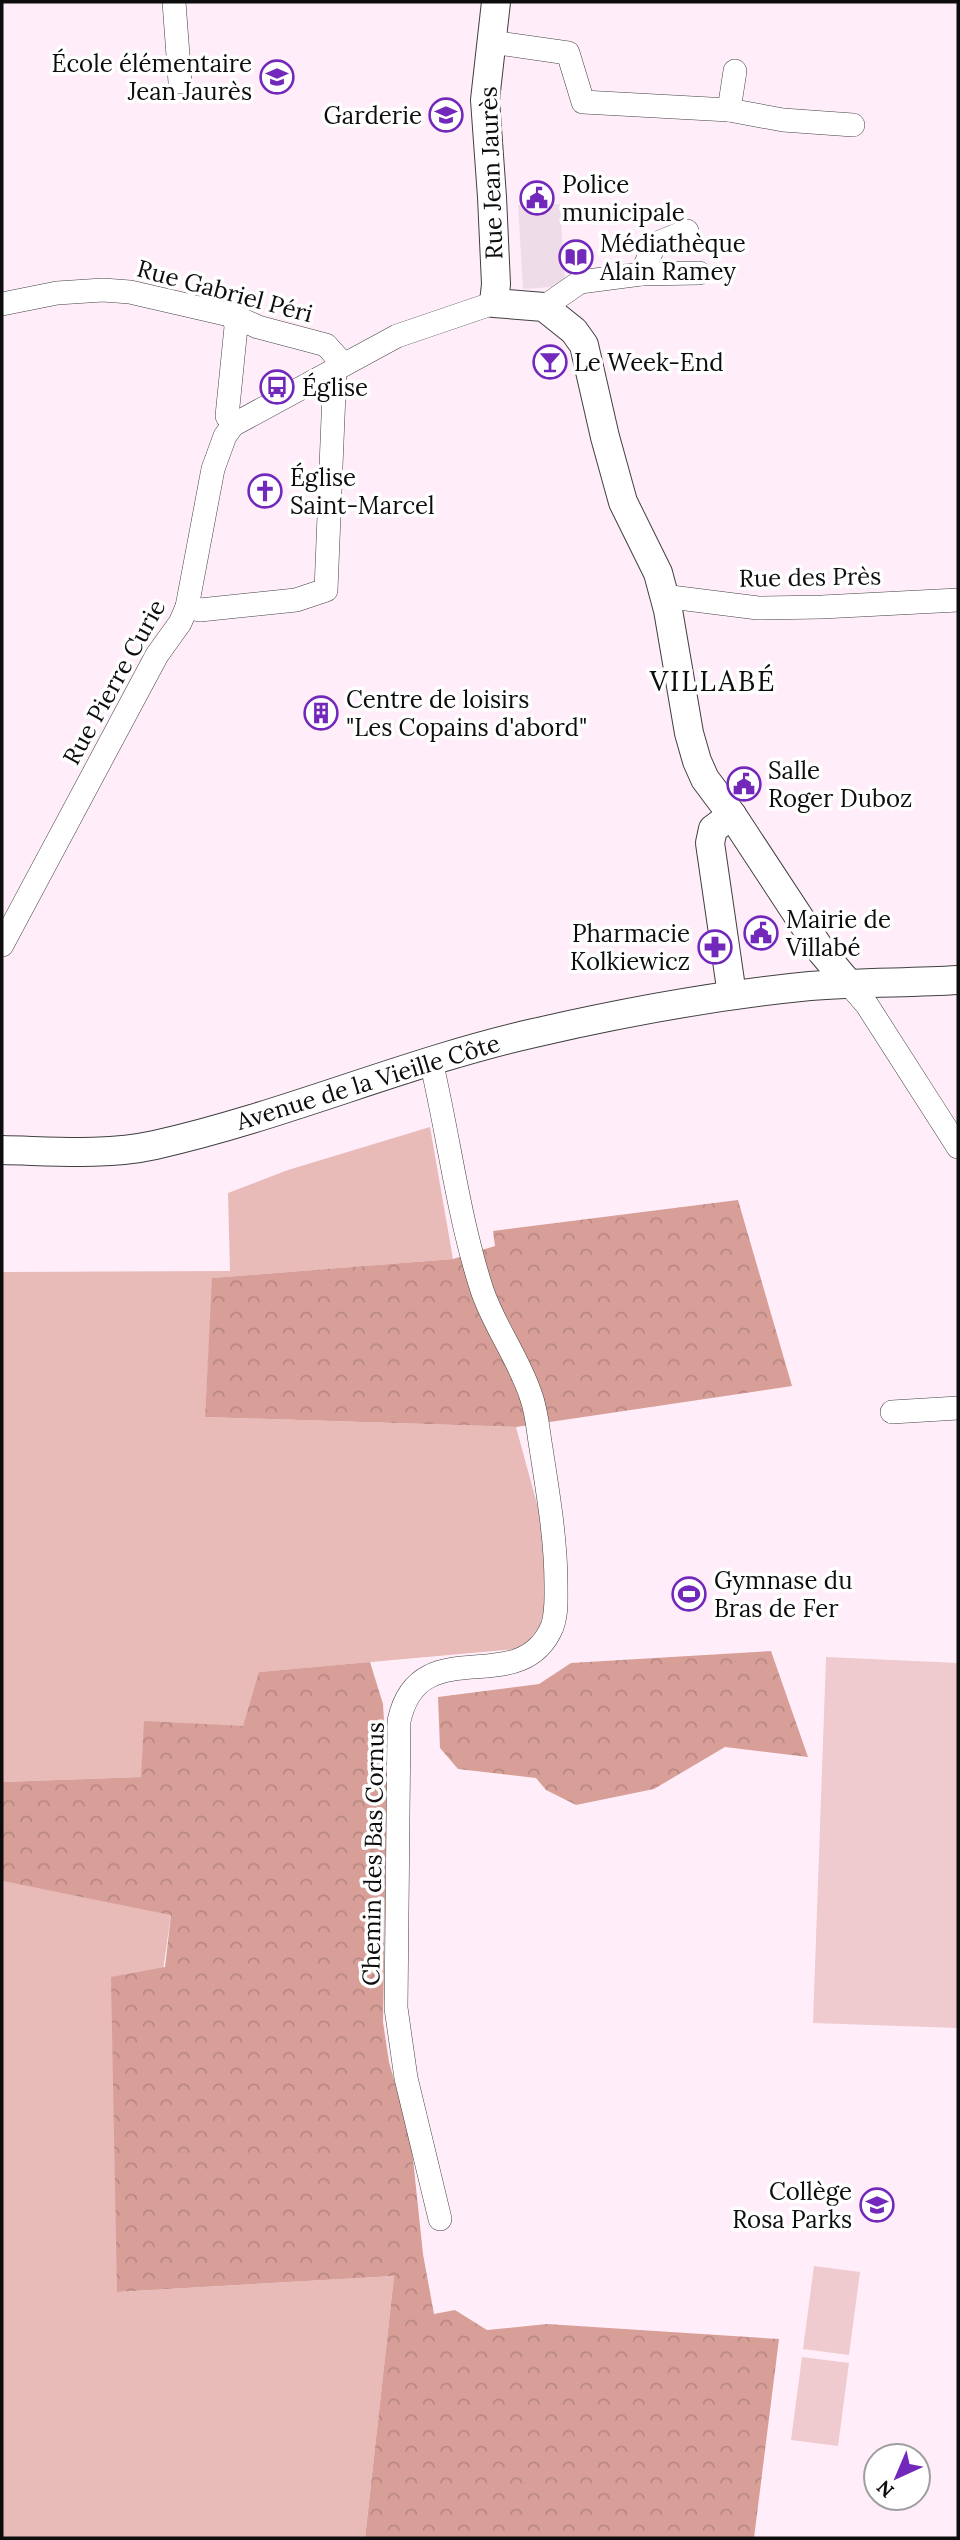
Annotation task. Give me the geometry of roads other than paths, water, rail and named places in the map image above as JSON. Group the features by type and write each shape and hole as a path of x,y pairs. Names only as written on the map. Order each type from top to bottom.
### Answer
{"street":[{"path":"174,2 180,82"},
{"name":"Rue Jean Jaurès","path":"494,303 496,284 485,100 496,2"},
{"path":"491,43 568,52 583,102 729,110 783,120 853,125"},
{"path":"729,110 735,71"},
{"path":"641,274 655,244 687,231"},
{"path":"544,307 580,282 641,274 699,272"},
{"name":"Rue Gabriel Péri","path":"2,304 57,293 103,290 143,294 234,316 258,327 326,345 339,366"},
{"path":"234,316 236,327 227,416 233,425 397,336 494,303 544,307 574,331 583,345 623,502 658,573 668,610 690,733 705,779 732,815 822,952 867,1005 958,1147"},
{"path":"187,607 200,610 296,600 326,590 339,366"},
{"name":"Rue Pierre Curie","path":"2,945 157,655 180,623 187,607 213,469 225,436 233,425"},
{"name":"Rue des Près","path":"663,596 758,608 958,600"},
{"path":"732,815 713,829 710,843 732,995"},
{"name":"Avenue de la Vieille Côte","path":"2,1150 109,1151 153,1146 263,1115 431,1061 533,1033 732,995 848,983 958,980"},
{"name":"Chemin des Bas Cornus","path":"431,1061 483,1292 519,1364 532,1398 554,1532 556,1560 556,1614 540,1647 524,1659 508,1665 463,1667 432,1674 420,1681 406,1699 400,1721 396,2008 406,2078 440,2220"},
{"path":"892,1412 958,1408"}],"place":[{"name":"École élémentaire Jean Jaurès","path":"277,77"},
{"name":"Garderie","path":"446,115"},
{"name":"Police municipale","path":"537,198"},
{"name":"Médiathèque Alain Ramey","path":"576,257"},
{"name":"Le Week-End","path":"550,362"},
{"name":"Église","path":"277,387"},
{"name":"Église Saint-Marcel","path":"265,491"},
{"name":"Centre de loisirs \"Les Copains d'abord\"","path":"321,713"},
{"name":"Salle Roger Duboz","path":"744,784"},
{"name":"Mairie de Villabé","path":"761,933"},
{"name":"Pharmacie Kolkiewicz","path":"715,947"},
{"name":"Gymnase du Bras de Fer","path":"689,1594"},
{"name":"Collège Rosa Parks","path":"877,2205"}],"district":[{"name":"VILLABÉ","path":"713,681"}]}
